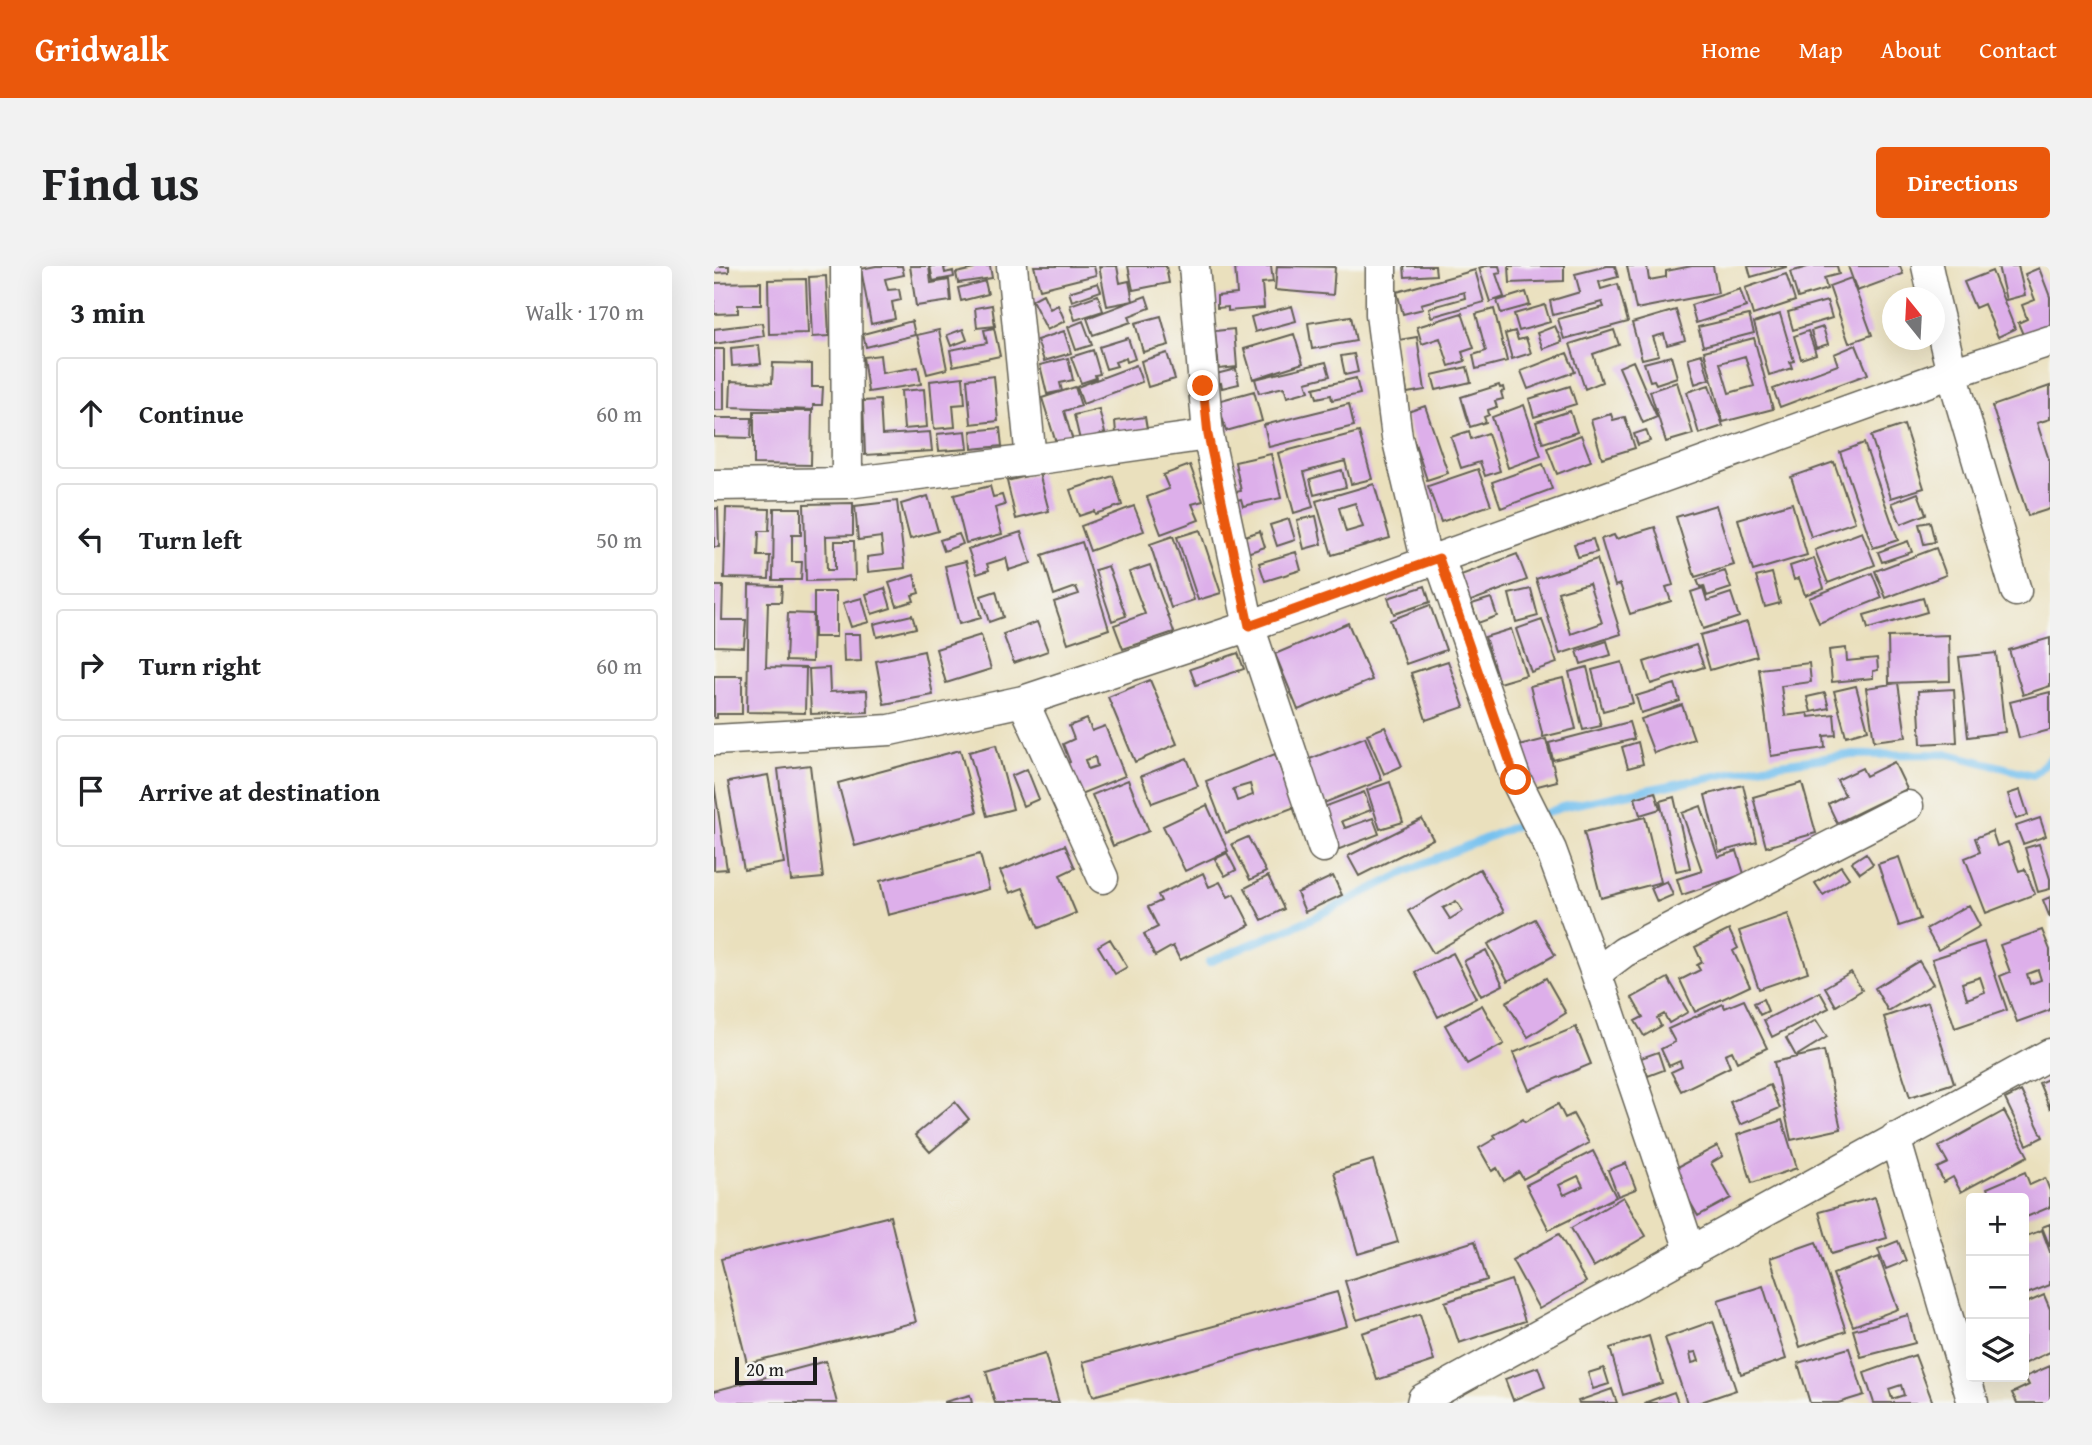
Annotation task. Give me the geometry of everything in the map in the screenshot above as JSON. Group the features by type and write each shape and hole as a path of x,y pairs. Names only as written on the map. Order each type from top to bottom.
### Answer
{"street":[{"path":"846,266 847,483"},
{"path":"1012,266 1031,460"},
{"path":"1194,266 1208,435 1249,626 1323,847"},
{"path":"1381,266 1381,314 1397,437 1433,561 1514,773 1550,850 1596,973 1691,1252"},
{"path":"1927,266 1932,287"},
{"path":"714,740 890,730 1023,701 1249,626 1952,373 2050,341"},
{"path":"1945,344 2016,591"},
{"path":"714,485 847,483 1208,435"},
{"path":"1023,701 1103,878"},
{"path":"1596,973 1624,951 1908,806"},
{"path":"1422,1403 1423,1399 2050,1054"},
{"path":"1895,1138 1973,1403"}],"building":[{"path":"714,266 729,266 729,272 714,273"},
{"path":"902,266 904,275 885,279 888,290 899,289 901,300 892,302 895,319 871,324 861,269"},
{"path":"910,266 929,266 931,283 949,280 951,301 916,306"},
{"path":"930,266 949,266 944,268 945,273 953,271 954,277 933,281"},
{"path":"973,266 990,266 992,278 958,283 956,273 974,269"},
{"path":"1034,266 1094,266 1096,275 1040,289"},
{"path":"1099,266 1117,266 1120,283 1129,281 1133,301 1107,306"},
{"path":"1128,266 1166,266 1169,283 1133,290"},
{"path":"1235,266 1271,266 1273,282 1262,283 1264,308 1228,311 1228,307 1217,308 1217,296 1237,294"},
{"path":"1277,266 1335,267 1333,295 1275,290"},
{"path":"1404,266 1435,266 1436,275 1405,277"},
{"path":"1499,266 1501,273 1496,274 1504,297 1490,302 1479,268"},
{"path":"1509,266 1564,266 1564,281 1510,283"},
{"path":"1615,266 1618,277 1599,282 1601,289 1618,284 1628,322 1564,339 1558,319 1604,307 1602,302 1553,315 1550,301 1580,292 1575,274"},
{"path":"1627,266 1647,266 1649,280 1666,277 1666,271 1692,266 1713,266 1718,293 1636,309"},
{"path":"1748,266 1786,266 1786,267 1751,277"},
{"path":"1811,266 1837,266 1839,274 1824,278 1827,289 1798,298 1790,272"},
{"path":"1848,266 1900,266 1903,274 1857,291"},
{"path":"1998,266 2018,266 2025,295 2006,300"},
{"path":"2039,268 2050,297 2050,327 2024,337 2018,323 2027,319 2022,305 2035,300 2025,274"},
{"path":"1475,270 1484,302 1431,317 1429,308 1465,298 1464,292 1421,304 1423,309 1403,314 1397,292"},
{"path":"1992,271 2015,329 1998,337 1984,304 1975,308 1964,282"},
{"path":"1786,274 1795,301 1753,315 1745,288"},
{"path":"826,276 829,336 812,337 809,277"},
{"path":"1851,278 1872,335 1849,343 1829,286"},
{"path":"806,279 808,333 769,334 768,280"},
{"path":"985,281 988,294 961,301 958,288"},
{"path":"761,282 761,305 738,305 738,313 714,314 714,283"},
{"path":"1098,283 1101,291 1072,301 1069,292"},
{"path":"1740,289 1746,307 1696,323 1691,305"},
{"path":"1526,292 1530,305 1501,313 1497,301"},
{"path":"1043,294 1050,309 1058,305 1065,321 1047,330 1032,300"},
{"path":"1098,295 1103,311 1075,320 1070,305"},
{"path":"1146,296 1150,308 1129,316 1131,322 1093,335 1087,318"},
{"path":"1827,301 1832,318 1793,330 1788,312"},
{"path":"992,305 995,326 977,328 975,308"},
{"path":"1545,305 1550,322 1519,331 1514,314"},
{"path":"1292,306 1296,321 1255,332 1251,317"},
{"path":"1494,309 1507,361 1476,369 1473,355 1486,351 1476,314"},
{"path":"1676,310 1685,340 1667,345 1664,334 1653,337 1659,355 1642,359 1632,323"},
{"path":"1462,313 1474,348 1462,352 1465,361 1449,366 1440,338 1422,344 1417,327"},
{"path":"1780,314 1794,361 1790,362 1792,368 1769,375 1754,323"},
{"path":"1749,315 1754,333 1703,346 1698,327"},
{"path":"1161,316 1169,345 1143,352 1135,323"},
{"path":"1351,316 1356,341 1312,349 1308,323"},
{"path":"912,321 915,335 866,347 863,334"},
{"path":"1083,321 1092,345 1076,350 1068,327"},
{"path":"762,323 764,336 714,344 714,329"},
{"path":"1555,326 1562,342 1543,349 1537,333"},
{"path":"1823,327 1828,344 1816,348 1811,331"},
{"path":"994,328 1000,356 953,366 950,350 987,343 984,330"},
{"path":"963,329 967,340 951,346 947,335"},
{"path":"1234,329 1237,367 1219,369 1215,331"},
{"path":"939,330 947,369 927,374 917,335"},
{"path":"1614,330 1619,345 1593,354 1602,382 1585,389 1570,344"},
{"path":"1064,331 1071,353 1044,361 1037,340"},
{"path":"1515,331 1518,340 1526,338 1531,353 1512,359 1505,334"},
{"path":"1808,331 1816,354 1801,359 1794,336"},
{"path":"1294,334 1303,363 1253,379 1244,349"},
{"path":"1417,337 1425,390 1407,393 1399,340"},
{"path":"1128,338 1135,359 1127,362 1126,358 1115,362 1117,366 1106,369 1099,347"},
{"path":"1754,338 1773,409 1723,422 1704,351","holes":["1745,356 1754,386 1729,393 1720,363"]},
{"path":"759,345 761,364 732,366 731,348"},
{"path":"1856,345 1868,374 1780,407 1773,389 1838,365 1834,354"},
{"path":"714,349 724,349 724,410 714,410"},
{"path":"1093,350 1100,374 1081,383 1071,357"},
{"path":"1167,353 1175,379 1148,387 1141,361"},
{"path":"1567,353 1575,372 1528,389 1521,371"},
{"path":"1354,354 1358,372 1345,375 1341,356"},
{"path":"1702,354 1709,379 1695,384 1688,358"},
{"path":"880,355 882,373 918,367 921,384 868,392 863,357"},
{"path":"1671,356 1677,377 1656,384 1654,380 1650,381 1644,363"},
{"path":"1068,358 1073,380 1060,383 1062,391 1047,394 1040,365"},
{"path":"1633,361 1657,417 1643,423 1619,367"},
{"path":"1326,362 1330,376 1306,382 1309,391 1287,397 1284,387 1259,393 1255,379"},
{"path":"773,363 812,364 812,387 823,387 822,405 813,405 813,410 730,407 731,381 772,383"},
{"path":"1136,365 1142,382 1083,404 1077,387"},
{"path":"1467,367 1471,382 1436,390 1432,375"},
{"path":"1236,369 1239,384 1222,388 1221,383 1214,385 1212,375"},
{"path":"994,376 998,421 971,424 967,379"},
{"path":"963,377 965,404 953,405 955,427 934,429 930,381"},
{"path":"1356,378 1360,394 1332,400 1331,395 1317,398 1314,388"},
{"path":"1677,382 1693,434 1666,442 1650,391"},
{"path":"1499,385 1500,388 1503,387 1503,399 1495,401 1497,407 1488,410 1489,415 1484,417 1486,422 1470,427 1461,397"},
{"path":"1709,385 1723,426 1699,434 1687,392"},
{"path":"1570,386 1576,404 1534,417 1529,399"},
{"path":"2050,386 2050,419 2037,423 2050,463 2050,509 2028,516 1992,406"},
{"path":"1075,387 1081,406 1064,411 1073,441 1057,446 1042,398"},
{"path":"924,389 927,427 904,429 901,391"},
{"path":"1254,391 1262,421 1226,431 1218,401"},
{"path":"880,400 882,435 930,432 932,451 865,455 863,401"},
{"path":"1349,404 1354,426 1269,447 1264,425"},
{"path":"1524,405 1541,456 1508,468 1492,417"},
{"path":"1425,406 1448,473 1427,480 1405,413"},
{"path":"1099,409 1105,433 1080,440 1074,415"},
{"path":"754,411 812,411 811,465 754,464"},
{"path":"1570,411 1577,432 1543,443 1536,422"},
{"path":"1611,414 1613,420 1625,417 1635,448 1602,458 1591,420"},
{"path":"1145,417 1147,429 1116,433 1115,421"},
{"path":"714,418 752,418 751,438 714,437"},
{"path":"1904,425 1924,488 1891,498 1871,436"},
{"path":"1000,428 1002,446 972,449 971,431"},
{"path":"1646,430 1650,441 1638,445 1634,434"},
{"path":"966,431 968,449 939,451 937,434"},
{"path":"1469,431 1471,439 1488,433 1500,471 1485,476 1480,462 1461,468 1451,437"},
{"path":"1359,432 1372,479 1351,484 1345,461 1304,472 1313,507 1294,513 1278,453"},
{"path":"1581,435 1591,461 1557,474 1547,448"},
{"path":"1864,443 1898,540 1873,548 1840,452"},
{"path":"1271,454 1281,498 1243,506 1241,499 1231,502 1229,493 1241,491 1235,462"},
{"path":"1834,462 1855,522 1811,537 1791,477"},
{"path":"1543,464 1552,489 1501,508 1492,482"},
{"path":"1190,465 1203,501 1192,504 1199,520 1161,534 1147,497 1169,489 1163,475"},
{"path":"1478,469 1491,505 1441,522 1428,486"},
{"path":"1342,470 1346,487 1314,495 1310,479"},
{"path":"1039,473 1049,511 1016,519 1007,481"},
{"path":"1113,476 1122,505 1079,516 1070,490"},
{"path":"1374,484 1390,538 1332,555 1316,501","holes":["1355,503 1363,527 1346,532 1339,508"]},
{"path":"990,486 993,497 1002,495 1005,505 995,508 1002,534 966,543 954,495"},
{"path":"1918,493 1926,514 1901,524 1892,503"},
{"path":"928,496 938,531 910,539 901,504"},
{"path":"897,501 905,568 868,572 867,557 883,555 881,537 858,540 855,506"},
{"path":"853,503 853,535 826,536 827,570 835,570 835,541 854,541 855,580 806,581 804,504"},
{"path":"1792,503 1807,555 1753,571 1738,519"},
{"path":"1716,505 1734,565 1695,577 1676,517"},
{"path":"1134,506 1144,531 1090,551 1081,526"},
{"path":"718,508 719,547 714,547 714,509"},
{"path":"726,508 770,509 769,531 759,531 758,556 770,556 769,579 724,578"},
{"path":"774,508 801,508 801,535 792,535 792,562 802,562 801,580 773,580"},
{"path":"1316,516 1322,544 1304,549 1297,520"},
{"path":"1289,519 1295,540 1277,546 1270,525"},
{"path":"1930,522 1935,542 1924,544 1919,524"},
{"path":"1655,527 1673,585 1666,587 1671,601 1630,614 1620,584 1615,586 1601,539 1614,535 1616,539"},
{"path":"1200,530 1221,593 1198,600 1177,537"},
{"path":"1260,531 1265,547 1244,554 1239,538"},
{"path":"1021,532 1031,563 1009,570 1006,558 987,564 989,570 977,574 968,549"},
{"path":"1862,532 1875,565 1828,583 1815,550"},
{"path":"959,534 963,544 944,551 940,540"},
{"path":"1173,536 1194,600 1171,608 1150,544"},
{"path":"1593,539 1597,552 1578,557 1574,544"},
{"path":"1908,541 1912,552 1882,562 1878,552"},
{"path":"1082,542 1109,629 1068,643 1054,602 1079,594 1076,587 1054,595 1042,555"},
{"path":"1936,548 1946,575 1886,598 1875,571"},
{"path":"1296,552 1301,570 1265,581 1259,563"},
{"path":"1517,554 1527,580 1463,604 1453,578"},
{"path":"1814,558 1824,588 1805,595 1799,578 1794,580 1790,566"},
{"path":"1597,559 1621,634 1560,654 1536,579","holes":["1589,583 1602,623 1571,634 1558,592"]},
{"path":"966,561 981,618 959,624 945,566"},
{"path":"1150,565 1174,632 1123,649 1114,625 1145,614 1129,572"},
{"path":"1108,566 1126,616 1112,621 1095,570"},
{"path":"1725,571 1731,588 1707,596 1704,586 1700,587 1697,580"},
{"path":"1772,573 1780,603 1765,607 1756,577"},
{"path":"1872,573 1882,598 1819,623 1809,598"},
{"path":"914,575 919,593 912,595 914,601 897,606 889,583"},
{"path":"749,585 782,586 781,602 768,602 766,667 806,668 805,713 747,712"},
{"path":"714,586 723,586 722,620 746,620 744,647 714,646"},
{"path":"1425,586 1430,602 1394,614 1388,598"},
{"path":"885,588 891,608 872,614 866,594"},
{"path":"1703,588 1707,601 1731,593 1739,617 1703,629 1691,592"},
{"path":"1531,589 1538,616 1516,622 1509,594"},
{"path":"996,591 1003,617 989,622 981,596"},
{"path":"814,592 836,592 836,637 814,637"},
{"path":"862,598 869,622 851,627 843,603"},
{"path":"1491,598 1497,616 1478,623 1472,604"},
{"path":"1923,598 1927,612 1868,629 1864,615"},
{"path":"1430,605 1446,650 1406,664 1390,620"},
{"path":"788,613 813,614 812,662 786,661"},
{"path":"912,615 916,628 877,637 874,624"},
{"path":"1542,620 1557,663 1531,672 1516,629"},
{"path":"1037,622 1048,651 1014,663 1003,634"},
{"path":"1747,622 1757,656 1710,670 1700,635"},
{"path":"1348,623 1372,680 1298,710 1275,654"},
{"path":"1511,629 1526,675 1499,683 1485,637"},
{"path":"843,634 860,634 861,661 844,662"},
{"path":"981,635 991,669 946,683 936,649"},
{"path":"1949,635 1950,681 1889,683 1888,637"},
{"path":"2050,638 2050,686 2023,695 2009,650"},
{"path":"1607,641 1611,655 1581,664 1577,651"},
{"path":"1696,645 1704,667 1651,684 1644,662"},
{"path":"1846,648 1847,661 1877,658 1878,670 1873,671 1873,678 1832,682 1829,650"},
{"path":"924,651 933,695 884,704 876,661"},
{"path":"1238,653 1244,669 1196,685 1190,669"},
{"path":"1996,653 2005,732 1968,737 1959,657"},
{"path":"1448,661 1464,707 1426,720 1411,673"},
{"path":"1622,662 1633,703 1603,711 1592,670"},
{"path":"1809,663 1811,682 1781,686 1785,716 1834,714 1836,735 1824,736 1825,748 1771,756 1759,669"},
{"path":"1587,667 1601,726 1583,730 1569,672"},
{"path":"829,668 830,692 867,690 868,712 811,714 809,669"},
{"path":"714,676 742,676 742,714 717,714 717,718 714,718"},
{"path":"1563,678 1576,729 1543,737 1530,686"},
{"path":"1150,680 1177,744 1135,762 1108,697"},
{"path":"1898,683 1906,737 1874,741 1866,688"},
{"path":"1675,684 1680,701 1641,713 1636,696"},
{"path":"1856,686 1868,730 1846,736 1834,691"},
{"path":"1954,689 1957,742 1921,744 1918,691"},
{"path":"2050,692 2050,730 2019,738 2010,702"},
{"path":"1825,693 1829,708 1811,712 1807,697"},
{"path":"1682,705 1694,739 1654,753 1641,719"},
{"path":"1087,719 1092,731 1105,726 1125,776 1078,795 1066,764 1070,762 1063,744 1074,739 1069,726","holes":["1095,757 1097,766 1088,769 1085,760"]},
{"path":"1629,722 1634,739 1553,760 1549,743"},
{"path":"1385,727 1402,766 1384,774 1367,734"},
{"path":"1365,737 1382,780 1319,805 1302,762"},
{"path":"1546,739 1557,781 1526,789 1515,747"},
{"path":"1638,742 1643,764 1628,768 1622,747"},
{"path":"996,745 1013,809 987,816 969,752"},
{"path":"960,750 977,812 855,846 838,783"},
{"path":"1275,754 1295,807 1226,833 1206,781","holes":["1250,784 1253,795 1237,801 1233,789"]},
{"path":"1187,758 1198,786 1152,803 1141,776"},
{"path":"1894,762 1907,789 1837,823 1828,804 1845,795 1837,780 1862,768 1866,776"},
{"path":"810,765 823,878 791,881 778,769"},
{"path":"1027,769 1039,799 1023,806 1011,776"},
{"path":"768,775 784,863 744,870 728,782"},
{"path":"1128,780 1149,831 1113,846 1092,795"},
{"path":"1390,782 1403,822 1380,829 1367,790"},
{"path":"1802,783 1816,833 1766,847 1753,797"},
{"path":"714,784 727,869 714,870"},
{"path":"1743,785 1757,842 1719,852 1705,795"},
{"path":"2020,790 2028,815 2016,819 2008,794"},
{"path":"1364,792 1371,810 1342,821 1345,828 1373,818 1379,834 1337,850 1321,808"},
{"path":"1655,792 1660,809 1640,815 1635,798"},
{"path":"1674,797 1690,868 1676,871 1660,801"},
{"path":"1207,805 1228,851 1185,871 1163,826"},
{"path":"1701,806 1718,857 1737,851 1744,874 1682,895 1677,879 1702,871 1682,813"},
{"path":"1645,817 1661,882 1601,898 1584,832"},
{"path":"2040,818 2046,836 2023,844 2016,826"},
{"path":"1422,819 1433,839 1359,876 1348,856"},
{"path":"1992,831 1997,846 2008,842 2019,871 2025,869 2035,894 1986,913 1965,858 1980,852 1975,838"},
{"path":"1248,837 1266,872 1250,880 1232,844"},
{"path":"2039,844 2050,879 2050,889 2038,892 2025,848"},
{"path":"1065,845 1075,868 1060,875 1076,913 1039,928 1023,888 1010,893 1000,871"},
{"path":"1227,853 1236,870 1225,876 1215,859"},
{"path":"1866,853 1873,864 1860,873 1852,862"},
{"path":"980,854 989,889 888,915 880,881"},
{"path":"1899,857 1920,919 1899,926 1878,864"},
{"path":"1841,866 1849,878 1823,895 1815,883"},
{"path":"1480,869 1504,912 1433,953 1408,911","holes":["1456,901 1463,911 1450,919 1443,908"]},
{"path":"1203,873 1209,887 1220,882 1228,897 1234,894 1250,925 1180,960 1173,946 1155,956 1144,934 1158,927 1148,907 1161,901 1158,895"},
{"path":"1268,876 1284,909 1262,920 1245,888"},
{"path":"1333,876 1342,895 1305,912 1297,893"},
{"path":"1667,881 1673,895 1657,902 1651,888"},
{"path":"2050,897 2050,918 2043,900"},
{"path":"1969,905 1980,926 1938,950 1926,929"},
{"path":"1788,914 1808,972 1759,989 1739,931"},
{"path":"1535,919 1555,955 1508,981 1488,944"},
{"path":"1729,930 1738,948 1733,951 1750,986 1695,1012 1680,980 1700,970 1697,965 1702,962 1695,947"},
{"path":"2042,930 2050,950 2050,1010 2017,1022 2000,976 2010,972 2000,945","holes":["2038,970 2041,980 2030,984 2027,974"]},
{"path":"1110,939 1127,967 1115,974 1098,946"},
{"path":"1984,942 2007,1010 1955,1028 1932,959","holes":["1980,977 1985,992 1967,999 1962,983"]},
{"path":"1486,950 1503,985 1481,996 1464,961"},
{"path":"1453,953 1476,998 1438,1017 1415,972"},
{"path":"1919,961 1933,984 1888,1011 1875,988"},
{"path":"1851,972 1862,990 1836,1006 1825,987"},
{"path":"1546,978 1566,1013 1528,1037 1506,1002"},
{"path":"1668,978 1688,1012 1669,1023 1664,1014 1657,1018 1661,1026 1644,1036 1635,1021 1643,1017 1632,998"},
{"path":"1820,992 1829,1008 1772,1037 1764,1020"},
{"path":"1763,999 1768,1011 1760,1015 1754,1003"},
{"path":"1744,1000 1767,1048 1737,1062 1732,1051 1725,1054 1730,1067 1681,1091 1671,1072 1682,1067 1680,1061 1669,1066 1661,1049 1675,1042 1668,1029 1723,1004 1725,1008"},
{"path":"1928,1002 1954,1083 1910,1097 1884,1017"},
{"path":"1482,1005 1504,1044 1467,1064 1445,1025"},
{"path":"1816,1020 1827,1037 1796,1056 1786,1038"},
{"path":"1576,1027 1591,1064 1529,1090 1513,1053"},
{"path":"1824,1051 1841,1129 1791,1140 1774,1062"},
{"path":"1658,1052 1664,1070 1648,1076 1641,1058"},
{"path":"2050,1078 2050,1109 2039,1083"},
{"path":"1770,1085 1780,1108 1740,1125 1730,1102"},
{"path":"2021,1091 2043,1137 2027,1145 2005,1099"},
{"path":"955,1102 969,1119 930,1152 915,1135"},
{"path":"1558,1104 1565,1118 1573,1114 1589,1143 1523,1179 1519,1172 1504,1181 1497,1168 1492,1171 1479,1148 1496,1138 1494,1135"},
{"path":"2004,1111 2028,1156 1961,1192 1953,1177 1944,1182 1937,1168 1948,1163 1939,1147"},
{"path":"1782,1120 1797,1168 1752,1183 1737,1135"},
{"path":"1717,1146 1723,1156 1711,1163 1731,1198 1698,1216 1672,1170"},
{"path":"1593,1151 1616,1197 1549,1230 1526,1185","holes":["1578,1176 1583,1186 1564,1195 1559,1185"]},
{"path":"1373,1160 1398,1242 1358,1254 1334,1172"},
{"path":"1626,1163 1636,1189 1618,1196 1608,1170"},
{"path":"2025,1172 2030,1185 2045,1178 2050,1191 2050,1207 2029,1216 2029,1193 1989,1193 1987,1188"},
{"path":"1623,1197 1646,1236 1593,1267 1571,1228"},
{"path":"1875,1197 1887,1238 1831,1254 1819,1212"},
{"path":"890,1216 916,1322 747,1363 721,1259"},
{"path":"2050,1224 2050,1247 2042,1227"},
{"path":"2042,1230 2050,1252 2050,1285 2029,1293 2029,1256 2029,1235"},
{"path":"1559,1234 1586,1282 1539,1309 1512,1260"},
{"path":"1475,1241 1487,1280 1357,1320 1345,1281"},
{"path":"1898,1241 1906,1261 1886,1269 1878,1249"},
{"path":"1816,1242 1846,1331 1800,1347 1770,1258"},
{"path":"1879,1257 1898,1309 1853,1326 1833,1274"},
{"path":"1511,1280 1525,1321 1459,1343 1445,1302"},
{"path":"1763,1286 1786,1359 1741,1374 1718,1300"},
{"path":"1337,1292 1347,1326 1093,1396 1083,1362"},
{"path":"2044,1295 2050,1309 2050,1352 2029,1362 2029,1319 2029,1302"},
{"path":"1420,1314 1434,1361 1377,1380 1362,1333"},
{"path":"1908,1315 1915,1343 1861,1357 1853,1330"},
{"path":"1713,1321 1736,1390 1698,1403 1687,1403 1665,1338","holes":["1696,1352 1699,1361 1692,1363 1690,1353"]},
{"path":"1649,1336 1662,1383 1623,1395 1610,1348"},
{"path":"1849,1348 1864,1395 1838,1403 1810,1403 1798,1363"},
{"path":"1045,1354 1059,1403 995,1403 986,1371"},
{"path":"1915,1355 1933,1403 1874,1403 1864,1373","holes":["1901,1385 1904,1395 1892,1399 1889,1389"]},
{"path":"826,1361 837,1403 714,1403 714,1391"},
{"path":"2050,1366 2050,1403 2017,1403 2012,1393 2029,1385 2029,1375"},
{"path":"1538,1367 1545,1387 1513,1400 1505,1379"},
{"path":"1604,1368 1609,1384 1593,1389 1588,1373"},
{"path":"1612,1389 1617,1403 1578,1401"},
{"path":"1674,1392 1678,1403 1644,1403"},
{"path":"970,1395 972,1403 944,1403 944,1402"}],"waterway":[{"path":"1542,815 1562,807 1765,766 1847,755 1949,754 2033,775 2050,759"},
{"path":"1209,962 1311,919 1418,866 1530,820"}],"route":[{"path":"1203,386 1208,435 1249,626 1439,558 1516,780"}]}
